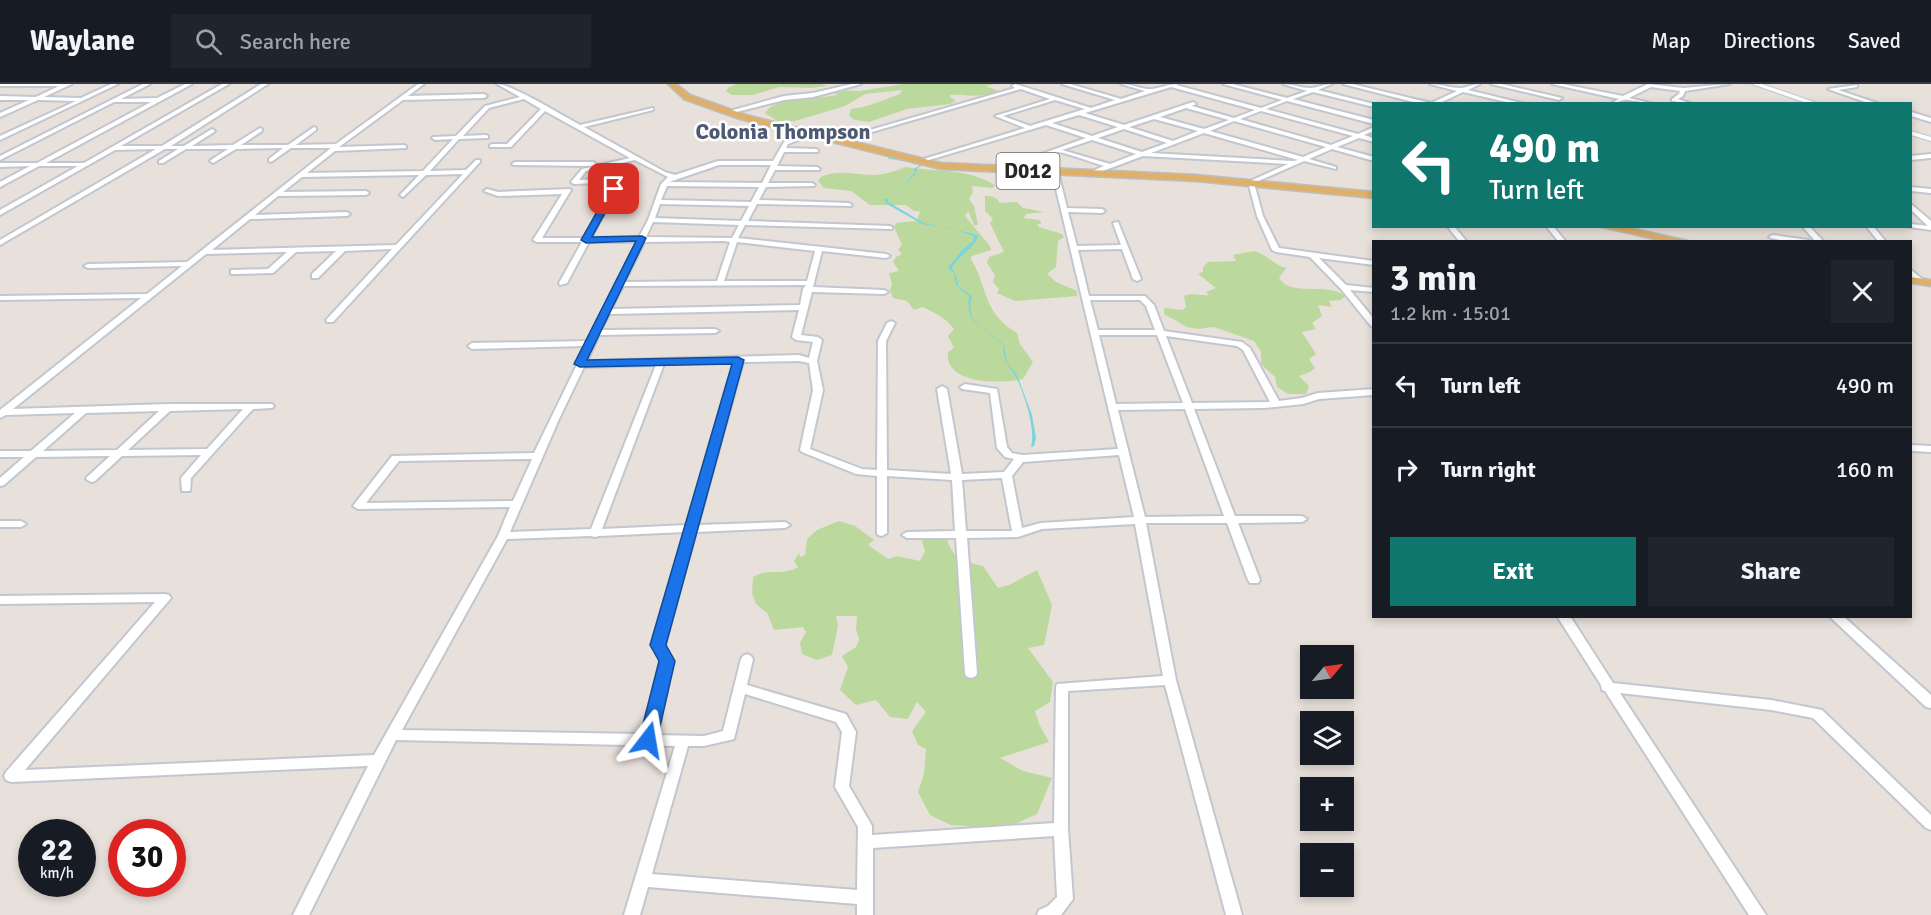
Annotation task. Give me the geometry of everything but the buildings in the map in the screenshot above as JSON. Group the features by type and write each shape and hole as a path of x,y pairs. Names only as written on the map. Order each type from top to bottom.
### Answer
{"main road":[{"name":"D012","path":"672,84 687,97 729,112 917,162 960,168 1251,182 1372,195"},
{"path":"1755,84 1811,102"},
{"path":"1912,133 1931,139"},
{"path":"1611,228 1676,240"}],"street":[{"path":"0,84 68,84"},
{"path":"0,115 68,84"},
{"path":"0,138 115,84"},
{"path":"0,158 147,84"},
{"path":"0,185 189,84"},
{"path":"0,213 226,84"},
{"path":"2,241 163,148 265,84"},
{"path":"2,413 335,148 421,84"},
{"path":"500,84 674,177"},
{"path":"729,112 784,98 811,96 858,84"},
{"path":"1009,84 1089,109"},
{"path":"1065,84 1120,100"},
{"path":"1124,84 1141,92"},
{"path":"1226,84 1372,121"},
{"path":"1286,84 1372,105"},
{"path":"1089,174 1329,84"},
{"path":"1346,84 1422,102"},
{"path":"1433,84 1515,102"},
{"path":"1435,102 1477,84"},
{"path":"1494,84 1559,98"},
{"path":"1555,84 1642,102"},
{"path":"1552,102 1588,84"},
{"path":"1615,102 1650,85 1683,90 1727,84"},
{"path":"917,162 1141,92 1173,85 1372,139"},
{"path":"1855,86 1831,89 1872,102"},
{"path":"835,141 1020,88"},
{"path":"1667,102 1681,96 1683,90"},
{"path":"401,98 484,96"},
{"path":"403,195 487,107 526,97"},
{"path":"0,98 119,98"},
{"path":"1029,127 998,116 1054,99"},
{"path":"112,102 158,100"},
{"path":"1674,100 1682,102"},
{"path":"1010,170 1021,163 1056,150 1193,104"},
{"path":"1186,106 1372,158"},
{"path":"492,146 510,146 545,108"},
{"path":"579,127 651,109"},
{"path":"1912,113 1931,110"},
{"path":"1078,113 1174,143"},
{"path":"1912,113 1931,120"},
{"path":"1154,117 1334,168"},
{"path":"1046,123 1142,154 1294,163"},
{"path":"271,160 314,129"},
{"path":"161,162 212,130"},
{"path":"213,161 260,130"},
{"path":"1372,130 1251,182 1260,216 1275,249 1372,263"},
{"path":"720,283 734,240 784,147 810,134"},
{"path":"435,138 486,137"},
{"path":"113,148 404,147"},
{"path":"784,147 816,151"},
{"path":"1056,150 1109,166"},
{"path":"1912,150 1930,156"},
{"path":"1912,158 1930,156"},
{"path":"637,158 584,170 566,192 537,240 642,238 734,240 886,256"},
{"path":"330,320 477,161"},
{"path":"301,915 378,760 503,536 580,364 651,220 664,184 674,177 718,163 817,169"},
{"path":"0,165 86,164"},
{"path":"515,164 603,165"},
{"path":"303,174 467,172"},
{"path":"1055,172 1140,520 1170,680 1234,915"},
{"path":"730,184 735,175"},
{"path":"563,283 614,189 598,181 573,182"},
{"path":"664,184 812,185"},
{"path":"1912,189 1931,191"},
{"path":"487,191 503,195 566,192"},
{"path":"278,194 366,193"},
{"path":"658,202 849,205"},
{"path":"1912,207 1931,227"},
{"path":"1064,210 1102,211"},
{"path":"249,217 347,214"},
{"path":"651,220 743,221 890,228"},
{"path":"1116,223 1137,279"},
{"path":"1912,226 1931,227"},
{"path":"1452,228 1462,240"},
{"path":"1551,228 1561,240"},
{"path":"1807,228 1819,240"},
{"path":"1871,228 1881,240"},
{"path":"1773,237 1794,240"},
{"path":"205,252 399,247"},
{"path":"1074,248 1125,247"},
{"path":"315,276 343,248"},
{"path":"819,248 796,337 818,340 813,361 818,390 805,450 860,472 957,477 1007,475 1016,461 1022,458"},
{"path":"234,272 270,271 294,250"},
{"path":"1313,256 1344,287 1372,322"},
{"path":"88,266 190,264"},
{"path":"621,284 720,283 808,286 884,292"},
{"path":"1344,287 1372,290"},
{"path":"0,298 150,296"},
{"path":"1086,298 1142,298 1150,305 1254,580"},
{"path":"607,312 804,307"},
{"path":"882,533 882,341 891,323"},
{"path":"472,346 715,331"},
{"path":"1094,332 1159,333 1231,341 1243,346 1252,357 1276,404"},
{"path":"580,364 798,358 813,361"},
{"path":"648,740 667,661 658,645 738,360"},
{"path":"595,534 661,362"},
{"path":"965,387 994,391 1002,447 1009,455 1022,458 1123,452"},
{"path":"942,389 957,477 971,673"},
{"path":"1114,407 1276,404 1303,401 1318,396 1372,392"},
{"path":"186,489 186,478 250,406"},
{"path":"2,413 268,406"},
{"path":"91,479 169,407"},
{"path":"0,483 84,410"},
{"path":"1912,448 1931,449"},
{"path":"0,454 208,452"},
{"path":"517,504 358,506 396,458 539,456"},
{"path":"1007,475 1018,534"},
{"path":"907,535 1018,534 1041,526 1140,520 1302,519"},
{"path":"0,524 21,524"},
{"path":"503,536 785,525"},
{"path":"0,600 165,598 11,776 378,760"},
{"path":"1564,618 1607,687 1758,915"},
{"path":"1837,618 1931,703"},
{"path":"393,735 704,741 729,735 747,659"},
{"path":"1045,915 1054,911 1065,899 1061,829 1062,687 1170,680"},
{"path":"1607,687 1771,705 1817,714 1931,824"},
{"path":"740,688 841,718 849,732 842,788 865,825 865,915"},
{"path":"632,915 683,741"},
{"path":"865,842 1061,829"},
{"path":"641,880 865,898"}],"green space":[{"path":"737,84 821,84 827,86 779,87 753,95 732,95 726,91"},
{"path":"904,84 995,84 986,86 998,91 980,96 951,95 949,96 956,101 950,104 907,109 869,122 855,120 849,116 851,109 882,101 900,94 902,90 865,94 845,106 795,121 777,121 765,113 770,108 787,101 837,95 832,90 860,91"},
{"path":"906,167 962,173 995,185 993,188 972,186 973,192 969,199 974,206 978,225 974,225 968,211 965,216 991,250 972,256 971,259 992,309 1006,325 1017,333 1020,344 1033,362 1023,379 1002,382 976,380 955,371 949,363 948,352 954,348 948,336 954,329 951,325 923,307 914,310 907,301 893,298 889,273 899,271 893,262 902,254 898,249 902,245 894,227 896,223 917,221 920,211 914,211 906,205 870,205 851,191 824,188 818,181 821,177 833,173 877,175"},
{"path":"985,196 996,198 1000,203 1017,202 1023,208 1044,212 1026,214 1024,218 1039,220 1042,223 1037,225 1039,227 1062,234 1064,237 1058,241 1056,267 1047,274 1056,282 1077,291 1077,296 1015,301 997,293 999,289 993,282 995,275 987,263 989,257 1004,252 990,223 993,219 985,211"},
{"path":"1254,251 1286,268 1279,278 1285,284 1301,289 1328,290 1345,296 1341,300 1329,301 1332,307 1318,305 1322,316 1312,323 1316,329 1302,332 1316,354 1309,359 1315,368 1299,376 1309,386 1306,394 1288,394 1277,387 1275,377 1261,364 1261,352 1254,341 1214,327 1198,329 1187,327 1164,314 1164,308 1183,310 1186,307 1184,296 1209,295 1206,292 1216,288 1198,274 1203,272 1203,267 1208,262 1236,261 1233,255"},
{"path":"839,521 855,526 874,540 868,545 888,559 897,556 920,561 925,551 922,542 928,532 939,529 947,535 954,553 964,560 983,566 998,588 1009,585 1037,570 1052,605 1044,645 1028,648 1053,682 1050,702 1035,711 1049,742 1000,758 1023,771 1052,778 1037,814 1008,827 984,831 951,825 930,815 918,792 924,774 926,749 918,745 912,731 926,712 917,702 908,719 890,717 876,700 856,705 840,690 848,667 842,656 856,647 859,640 856,629 857,616 836,616 838,626 832,655 817,660 802,654 800,643 806,632 803,627 774,630 767,613 756,604 752,593 753,577 798,567 794,561 799,553 800,557 805,555 807,539 817,530"}],"water":[{"path":"899,160 940,167 923,165 917,168 916,174 902,188 915,173 914,169 920,165"},
{"path":"893,196 888,199 888,202 924,223 942,227 922,224 887,204 884,200"},
{"path":"954,230 978,236 952,268 957,278 958,286 972,296 970,307 974,321 970,315 969,296 956,285 954,273 948,268 962,250 973,241 974,236"},
{"path":"974,321 998,340 1004,346 1007,363 1003,346"},
{"path":"1007,363 1017,375 1032,415 1036,438 1034,446 1031,447 1032,431 1027,405 1018,381"}],"waterway":[{"path":"889,158 901,160"}],"district":[{"name":"Colonia Thompson","path":"783,131"}],"route":[{"path":"614,189 586,240 642,238 580,364 738,360 658,645 667,661 648,740"}]}
